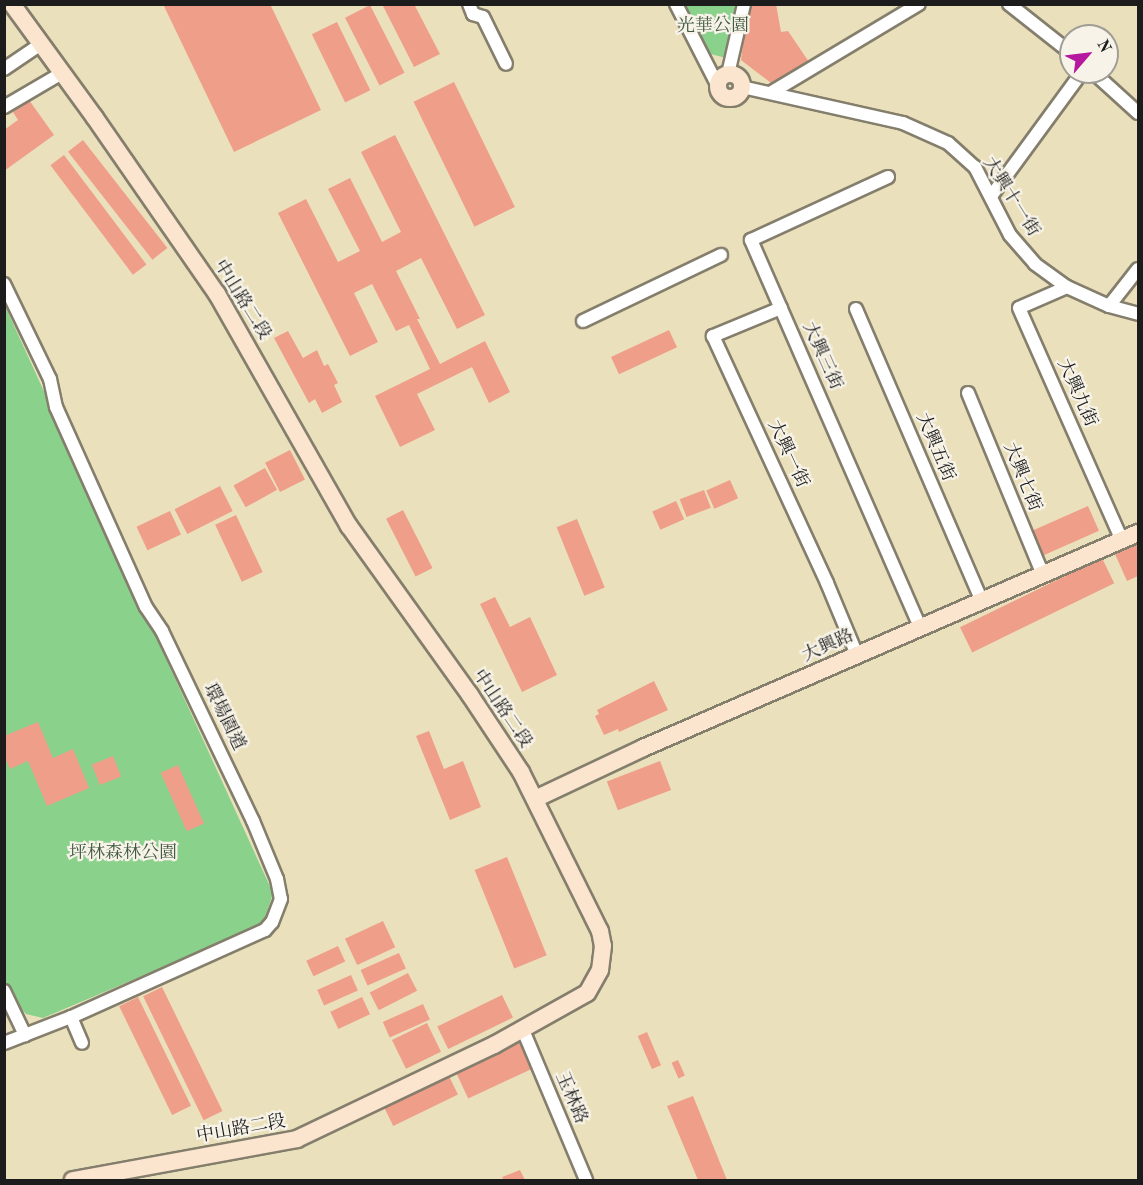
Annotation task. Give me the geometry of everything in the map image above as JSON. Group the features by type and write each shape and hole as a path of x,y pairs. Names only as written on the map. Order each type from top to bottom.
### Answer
{"main road":[{"name":"中山路二段","path":"12,4 217,294 349,526 470,695 521,772 600,931 603,946 600,970 587,993 523,1029 297,1139 73,1180"},
{"path":"723,80 721,94 731,98 739,94 742,87"},
{"name":"大興路","path":"535,799 643,748 981,599 1043,575 1138,533"}],"street":[{"path":"469,4 473,14 483,17 506,64"},
{"path":"676,4 723,80"},
{"path":"723,80 744,4"},
{"path":"772,92 919,4"},
{"path":"1009,4 1059,44"},
{"path":"4,69 41,44"},
{"path":"4,107 62,73"},
{"path":"992,195 1073,84"},
{"path":"1107,84 1138,113"},
{"name":"大興十一街","path":"742,87 903,123 948,143 975,167 992,195 1010,235 1035,264 1067,286 1109,306 1138,314"},
{"name":"大興三街","path":"888,177 751,240 920,626"},
{"path":"583,321 721,255"},
{"path":"1109,306 1138,269"},
{"name":"環場園道","path":"4,284 50,380 56,407 146,607 167,641 253,821 277,879 281,899 272,922 265,930 71,1017 6,1042"},
{"name":"大興九街","path":"1067,286 1019,308 1122,540"},
{"name":"大興一街","path":"781,308 713,336 827,583 857,655"},
{"name":"大興五街","path":"856,309 981,599"},
{"name":"大興七街","path":"968,393 1043,575"},
{"path":"4,991 25,1035"},
{"path":"71,1017 82,1043"},
{"name":"玉林路","path":"523,1029 586,1180"}],"green space":[{"name":"光華公園","path":"678,5 735,5 730,59 703,52"},
{"name":"坪林森林公園","path":"5,306 273,893 266,916 260,926 43,1018 26,1014 18,1006 5,980"}],"building":[{"path":"163,4 270,4 321,110 234,152"},
{"path":"382,4 414,4 440,54 414,67"},
{"path":"748,4 776,4 781,32 788,31 809,62 771,83 741,60"},
{"path":"370,5 405,73 380,85 345,18"},
{"path":"337,22 370,90 345,103 312,34"},
{"path":"454,82 515,207 474,227 414,102"},
{"path":"29,100 54,135 4,171 4,130 18,120 13,112"},
{"path":"395,135 485,315 457,329 421,258 396,271 420,319 417,319 440,364 485,341 510,392 489,403 472,367 417,394 435,430 400,447 375,396 430,369 409,325 396,331 372,284 354,293 378,342 350,356 278,213 306,199 338,262 360,251 328,189 350,178 382,242 401,232 361,152"},
{"path":"83,140 167,248 152,260 68,152"},
{"path":"64,155 146,264 133,275 50,165"},
{"path":"669,330 677,347 619,374 611,357"},
{"path":"288,331 303,358 317,350 324,366 328,364 338,383 334,385 342,402 322,413 315,399 309,403 274,338"},
{"path":"290,450 305,479 280,492 265,463"},
{"path":"265,468 277,490 246,507 234,485"},
{"path":"730,480 738,498 714,509 706,491"},
{"path":"220,486 233,511 187,534 175,509"},
{"path":"704,490 711,508 687,517 680,499"},
{"path":"676,501 684,519 660,530 652,512"},
{"path":"1088,506 1099,531 1041,556 1030,532"},
{"path":"403,510 433,568 416,577 386,519"},
{"path":"170,511 181,535 147,550 136,527"},
{"path":"236,515 263,572 242,582 215,525"},
{"path":"577,519 605,588 584,596 557,527"},
{"path":"1138,543 1138,576 1127,581 1115,554"},
{"path":"1102,558 1114,583 972,652 960,627"},
{"path":"495,597 510,627 530,617 557,675 522,692 480,604"},
{"path":"654,681 668,710 619,732 618,729 604,735 595,716 599,714 597,710"},
{"path":"38,722 53,758 73,749 89,788 47,806 28,761 10,769 4,756 4,736"},
{"path":"429,731 444,769 463,761 481,807 450,820 416,736"},
{"path":"113,756 121,776 100,785 92,765"},
{"path":"660,761 671,790 618,810 607,781"},
{"path":"178,765 204,823 187,831 161,773"},
{"path":"507,857 547,955 514,968 475,870"},
{"path":"383,921 395,947 357,965 345,939"},
{"path":"338,946 345,961 313,976 306,961"},
{"path":"399,953 406,969 368,986 361,970"},
{"path":"408,973 417,991 379,1010 370,993"},
{"path":"351,975 358,991 324,1006 317,990"},
{"path":"162,987 222,1111 204,1120 143,996"},
{"path":"502,995 513,1017 448,1049 437,1027"},
{"path":"138,997 191,1106 172,1115 119,1006"},
{"path":"362,997 370,1014 338,1029 330,1012"},
{"path":"423,1004 430,1020 390,1037 383,1022"},
{"path":"427,1023 441,1052 406,1069 392,1040"},
{"path":"647,1032 661,1065 652,1069 638,1036"},
{"path":"523,1041 535,1067 468,1099 456,1072"},
{"path":"678,1060 685,1076 679,1078 672,1063"},
{"path":"447,1072 458,1094 393,1126 382,1104"},
{"path":"693,1096 727,1180 698,1180 667,1106"},
{"path":"520,1170 525,1180 504,1180 502,1177"}]}
